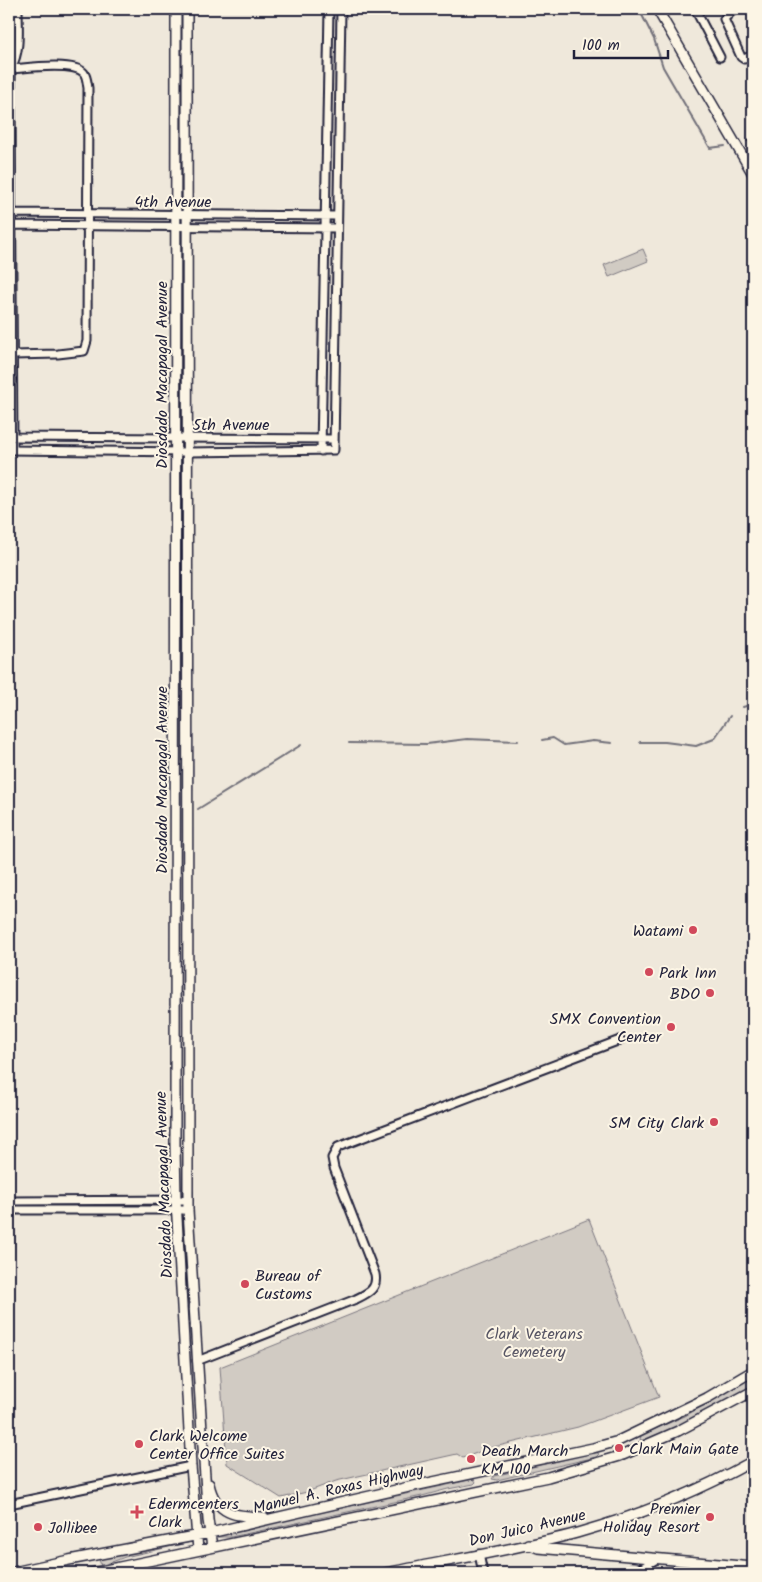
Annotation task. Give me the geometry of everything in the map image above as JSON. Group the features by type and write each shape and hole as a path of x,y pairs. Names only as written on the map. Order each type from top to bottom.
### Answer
{"main road":[{"path":"171,9 176,22"},
{"name":"Diosdado Macapagal Avenue","path":"176,9 176,1200 191,1466 198,1550"},
{"name":"Diosdado Macapagal Avenue","path":"187,9 188,1210 204,1462 212,1547"},
{"path":"187,27 194,9"},
{"path":"657,9 753,174"},
{"path":"176,682 188,682"},
{"name":"Manuel A. Roxas Highway","path":"9,1573 210,1533 605,1445 634,1434 708,1398 750,1373"},
{"name":"Manuel A. Roxas Highway","path":"91,1573 548,1477 610,1460 707,1416 753,1391"},
{"path":"634,1434 640,1448"},
{"path":"605,1445 610,1460"},
{"name":"Don Juico Avenue","path":"386,1573 424,1569 479,1554 577,1533 622,1519 688,1494 753,1461"},
{"path":"204,1462 211,1492 224,1509 231,1514 240,1516 277,1517"},
{"path":"528,1544 538,1548 753,1567"}],"street":[{"path":"11,450 10,66 15,61 17,52 18,9"},
{"path":"321,450 329,9"},
{"path":"334,438 336,228 342,9"},
{"path":"695,9 720,57"},
{"path":"734,9 724,18 741,57 753,55"},
{"path":"10,66 78,68 86,76 88,88 87,341 84,351 58,354 12,355"},
{"name":"4th Avenue","path":"10,213 337,216"},
{"name":"4th Avenue","path":"10,225 336,228"},
{"name":"5th Avenue","path":"11,437 334,438 334,450 188,452 11,450"},
{"path":"197,1361 361,1296 374,1288 376,1283 375,1274 333,1163 333,1154 338,1147 620,1040"},
{"path":"9,1201 188,1200"},
{"path":"9,1210 188,1210"},
{"path":"750,1373 753,1363"},
{"path":"9,1504 191,1466"},
{"path":"479,1554 483,1573"},
{"path":"633,1573 658,1559"},
{"path":"722,1573 723,1563"}],"green space":[{"path":"643,249 648,261 609,277 604,265"},
{"name":"Clark Veterans Cemetery","path":"589,1219 659,1397 578,1427 490,1448 463,1458 457,1454 336,1481 307,1492 281,1498 227,1464 220,1367"},
{"path":"753,1376 753,1385 697,1418 644,1441 640,1440 641,1435 685,1416"},
{"path":"596,1452 599,1454 596,1457 497,1480 492,1479 494,1476"},
{"path":"474,1479 476,1482 474,1484 422,1496 231,1537 218,1537 218,1535"},
{"path":"185,1541 191,1542 125,1557 101,1566 99,1559"}],"waterway":[{"path":"639,9 654,39 663,67 710,148 725,146"},
{"path":"747,141 753,139"},
{"path":"743,707 753,704"},
{"path":"640,742 665,742 696,746 714,739 730,716"},
{"path":"542,740 553,738 564,745 593,741 612,743"},
{"path":"349,743 427,744 467,739 518,741"},
{"path":"198,809 301,745"}],"place":[{"name":"Watami","path":"693,930"},
{"name":"Park Inn","path":"649,972"},
{"name":"BDO","path":"710,993"},
{"name":"SMX Convention Center","path":"671,1027"},
{"name":"SM City Clark","path":"714,1122"},
{"name":"Bureau of Customs","path":"245,1284"},
{"name":"Clark Welcome Center Office Suites","path":"139,1444"},
{"name":"Clark Main Gate","path":"619,1448"},
{"name":"Death March KM 100","path":"471,1459"},
{"name":"Edermcenters Clark","path":"137,1512"},
{"name":"Premier Holiday Resort","path":"710,1517"},
{"name":"Jollibee","path":"38,1527"}]}
